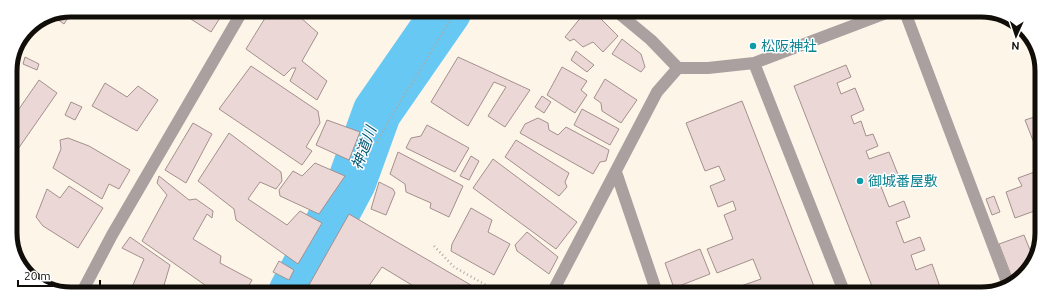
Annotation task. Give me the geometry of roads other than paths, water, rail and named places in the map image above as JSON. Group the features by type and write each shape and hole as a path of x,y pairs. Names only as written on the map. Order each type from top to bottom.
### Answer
{"street":[{"path":"85,287 112,234 239,17"},
{"path":"623,17 651,40 678,68 708,68 754,63 876,17"},
{"path":"907,17 1006,280"},
{"path":"754,63 842,287"},
{"path":"555,287 658,92 678,68"},
{"path":"616,172 655,287"}],"waterway":[{"name":"神道川","path":"296,287 352,181 377,112 443,17"}],"place":[{"name":"松阪神社","path":"753,46"},
{"name":"御城番屋敷","path":"860,181"}]}
